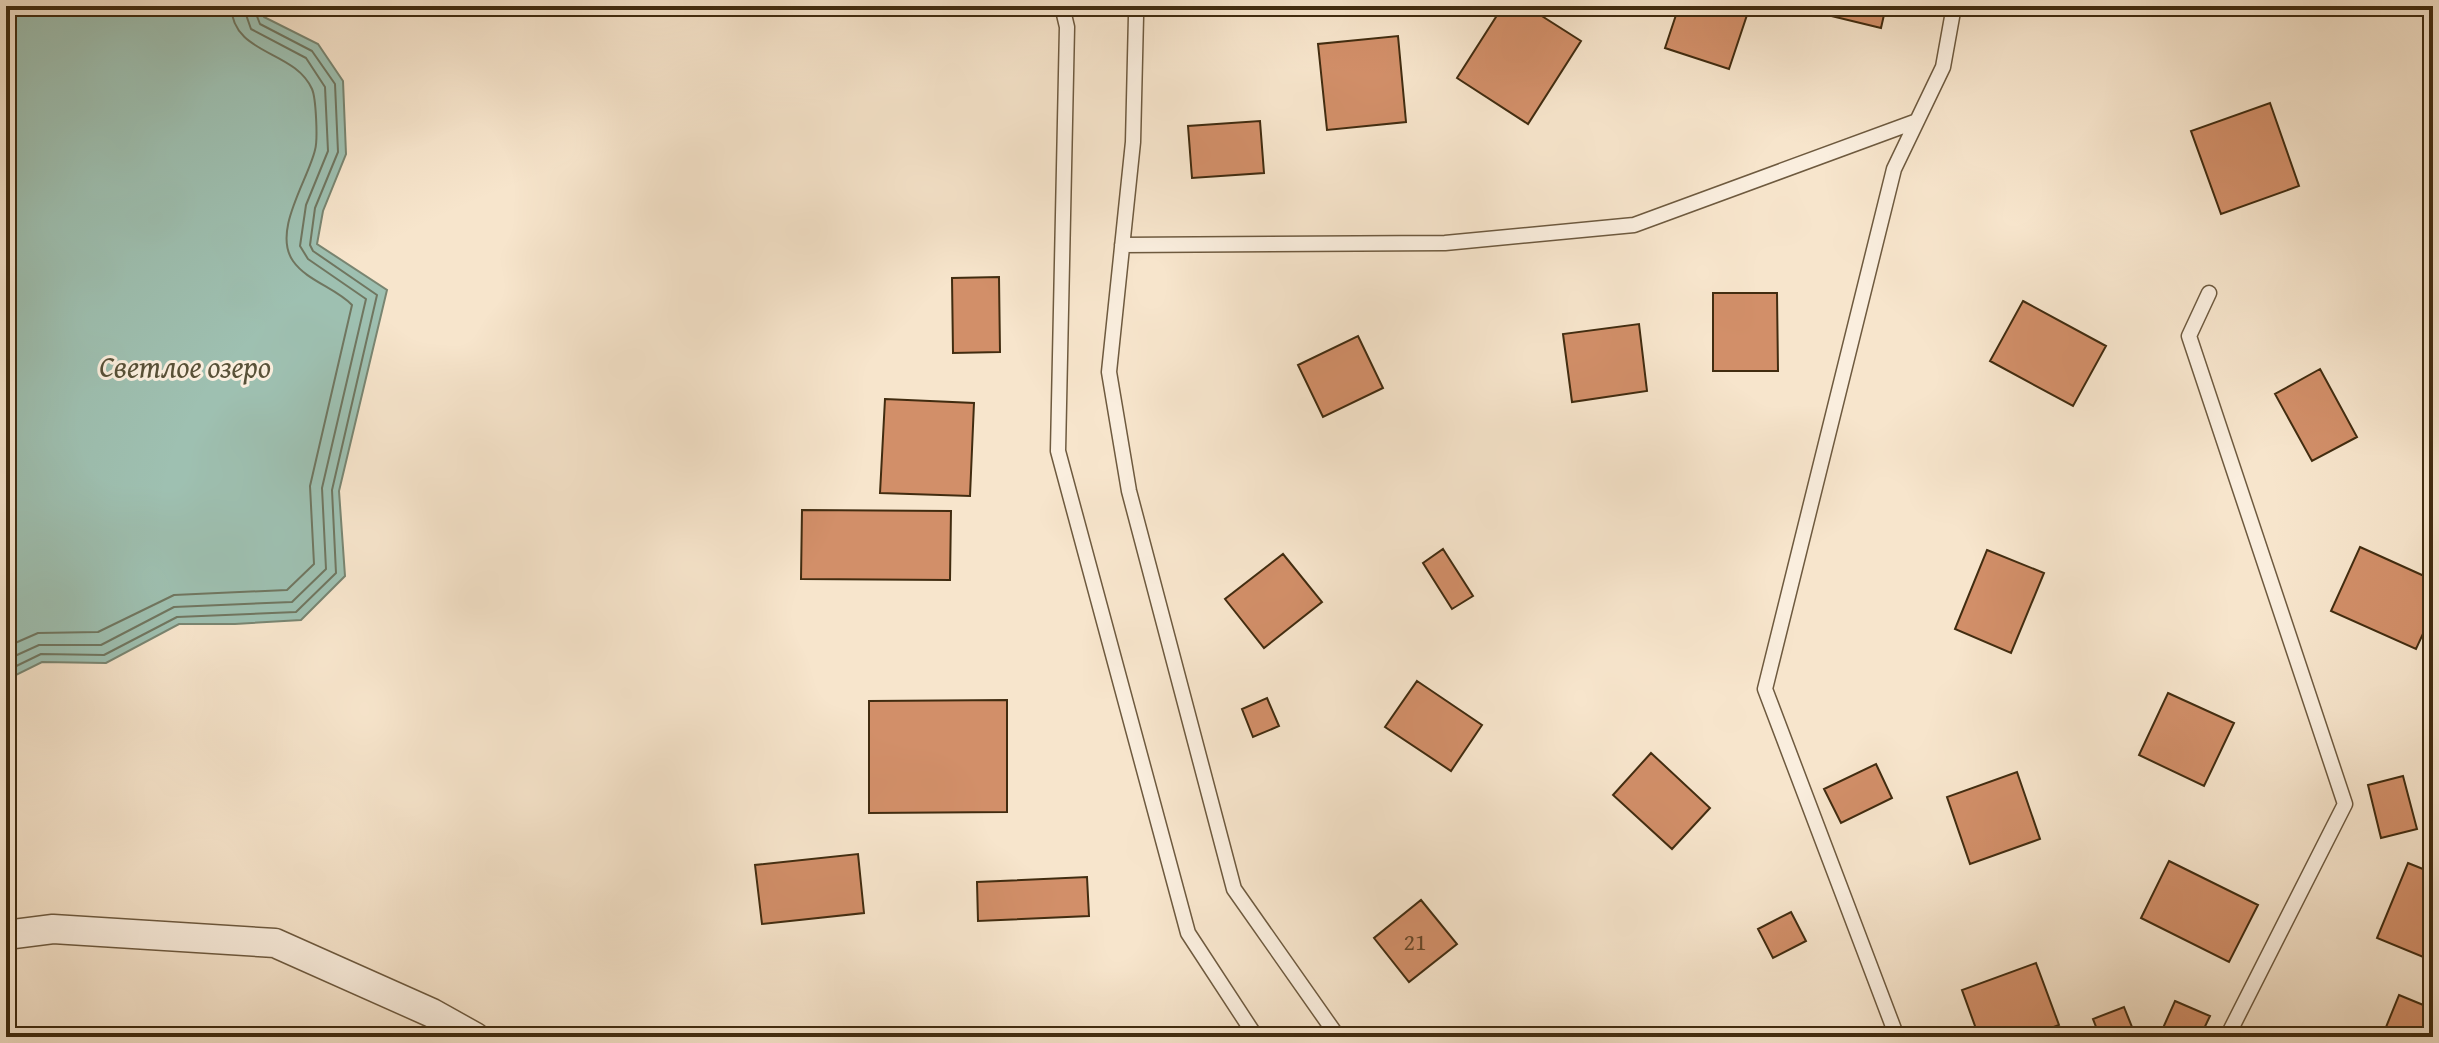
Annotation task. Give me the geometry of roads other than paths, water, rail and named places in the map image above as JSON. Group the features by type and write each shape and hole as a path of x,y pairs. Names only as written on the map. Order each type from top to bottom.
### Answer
{"street":[{"path":"6,935 53,929 275,943 432,1013 475,1037"}],"lane":[{"path":"1062,6 1067,27 1058,451 1188,933 1256,1037"},
{"path":"1134,6 1133,142 1109,372 1129,491 1234,889 1338,1037"},
{"path":"1897,1037 1765,689 1894,169 1943,67 1954,6"},
{"path":"1122,245 1445,243 1634,225 1917,121"},
{"path":"2209,293 2189,336 2345,804 2227,1037"}],"water":[{"name":"Светлое озеро","path":"6,6 260,6 264,17 318,44 343,81 346,154 323,211 317,244 387,290 339,491 345,576 301,620 179,624 106,663 42,662 6,680"}]}
